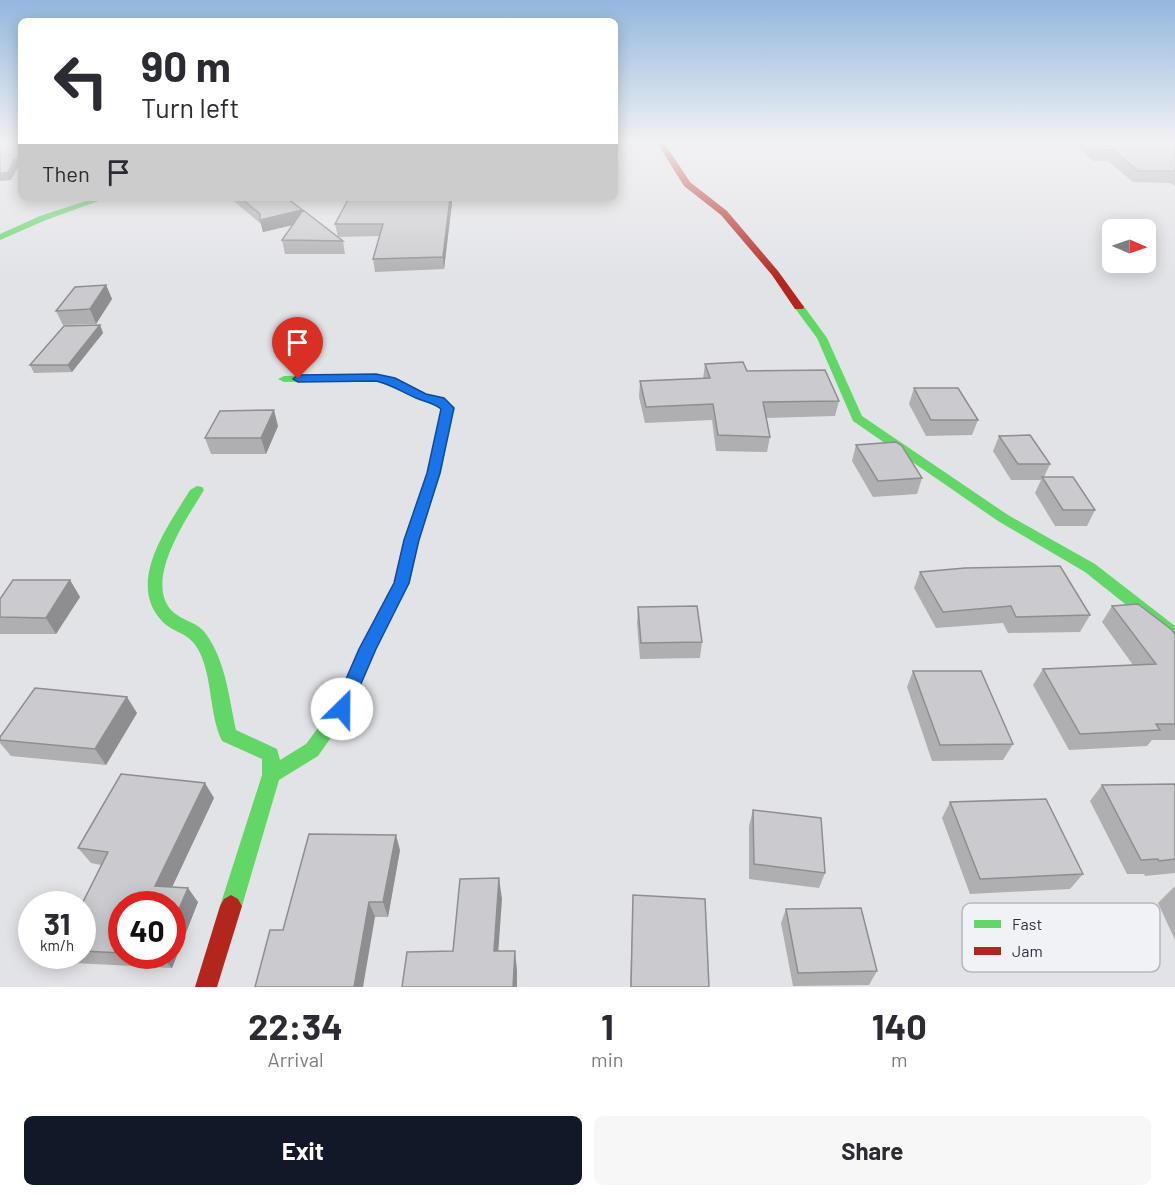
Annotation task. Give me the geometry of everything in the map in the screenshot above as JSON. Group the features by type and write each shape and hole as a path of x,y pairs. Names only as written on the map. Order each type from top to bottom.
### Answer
{"street":[{"path":"691,187 724,213 775,273 822,338 857,418 1003,518 1090,568 1175,635"},
{"path":"0,237 43,218 94,201"},
{"path":"271,776 312,750 342,709 367,649 402,583 412,540 434,473 448,408 439,401 422,397 390,380 376,377 285,380"},
{"path":"196,490 169,538 157,569 153,595 164,614 199,636 208,655 228,735 272,755 271,776 206,987"}],"building":[{"path":"245,201 291,201 302,210 260,220 260,214"},
{"path":"347,201 450,201 443,257 373,259 383,224 335,224"},
{"path":"303,210 343,241 282,240"},
{"path":"106,285 90,309 56,311 75,287"},
{"path":"100,325 68,365 30,365 64,326"},
{"path":"743,362 747,371 825,370 839,401 763,402 770,437 718,435 713,404 646,407 640,381 710,378 705,364"},
{"path":"914,388 958,388 978,420 931,420"},
{"path":"274,410 261,438 205,438 220,411"},
{"path":"1030,435 1050,464 1018,464 999,436"},
{"path":"896,442 902,446 922,478 878,481 856,445"},
{"path":"1042,477 1073,477 1095,510 1063,510"},
{"path":"1060,566 1090,615 1016,617 1011,606 943,612 920,572 965,568"},
{"path":"13,580 70,580 46,618 0,617 0,599"},
{"path":"1138,604 1175,634 1175,724 1156,724 1160,730 1080,734 1043,669 1156,664 1112,606"},
{"path":"697,606 702,642 641,643 638,607"},
{"path":"913,671 981,671 1013,744 940,745"},
{"path":"35,688 127,697 95,749 0,740"},
{"path":"121,774 205,783 155,886 188,888 186,893 108,891 108,952 96,952 96,891 88,891 108,852 78,848"},
{"path":"1175,784 1175,859 1141,860 1102,785"},
{"path":"1046,799 1083,874 980,879 950,802"},
{"path":"753,810 821,818 825,873 754,864"},
{"path":"309,834 396,835 383,902 369,902 354,987 255,987 270,930 283,930"},
{"path":"499,878 494,951 515,951 513,987 402,987 407,952 453,951 460,879"},
{"path":"633,895 705,899 709,987 631,987"},
{"path":"861,908 877,971 798,973 786,909"}],"traffic: fast":[{"path":"0,237 43,218 94,201"},
{"path":"799,307 822,338 857,418 1003,518 1090,568 1175,635"},
{"path":"271,775 312,750 342,709 367,649 402,583 412,540 434,473 448,408 376,377 284,379"},
{"path":"197,490 163,552 157,569 155,586 157,602 166,615 197,634 206,649 219,685 228,735 271,755 271,775 231,906"}],"traffic: jam":[{"path":"691,187 724,213 775,273 799,307"},
{"path":"206,987 231,906"}],"route":[{"path":"298,379 376,377 390,380 422,397 439,401 448,408 434,473 412,540 402,583 367,649 342,709"}]}
